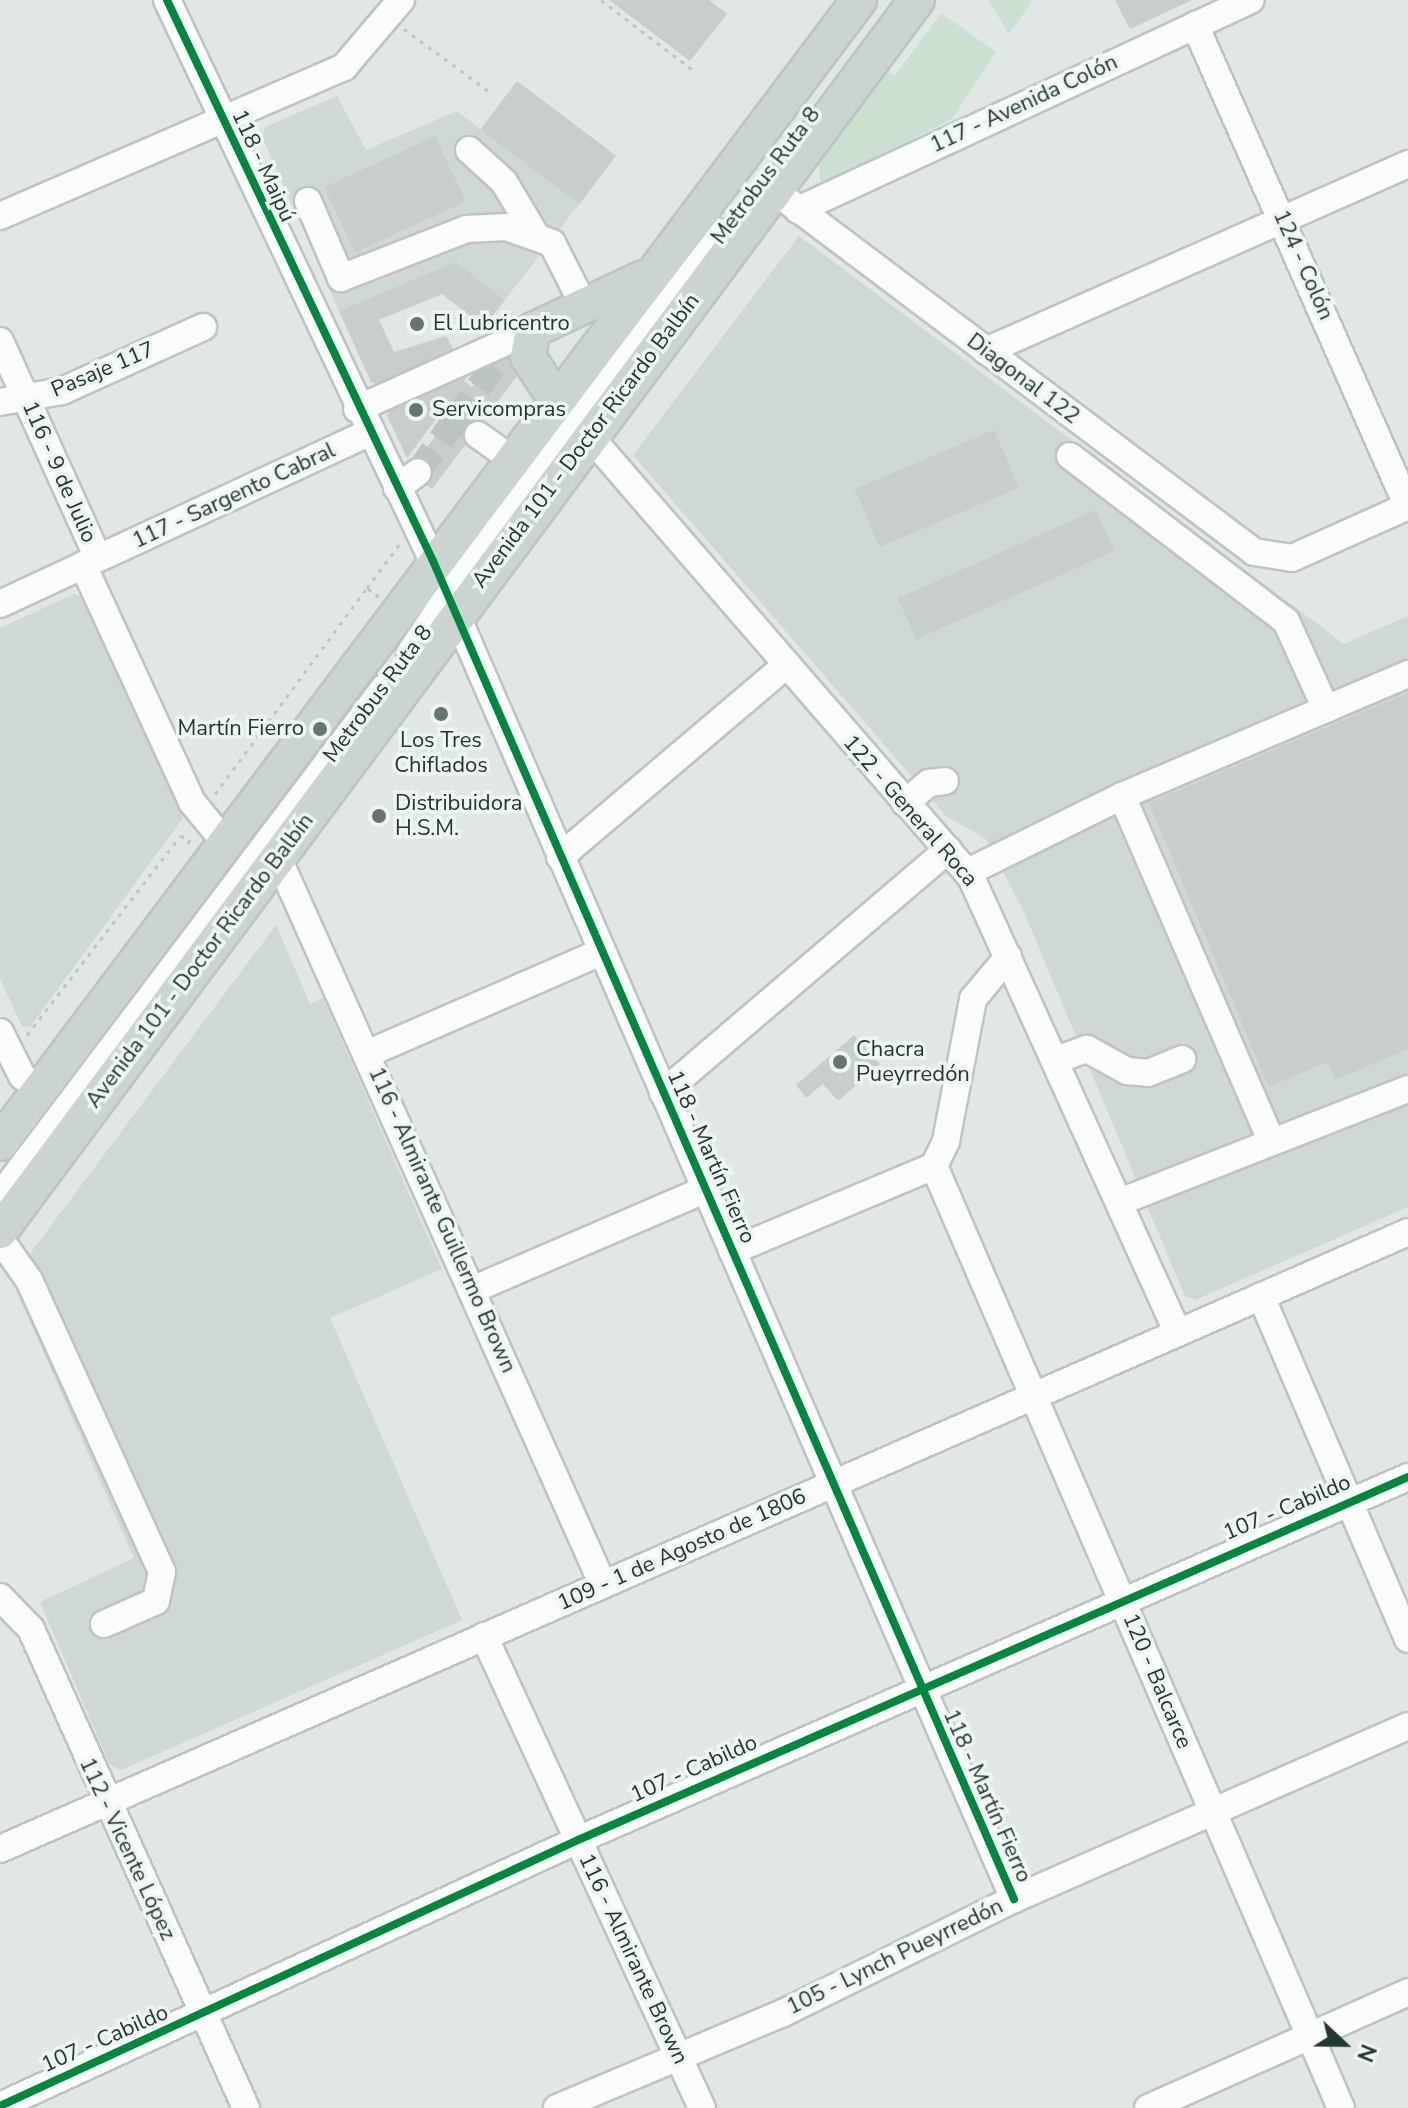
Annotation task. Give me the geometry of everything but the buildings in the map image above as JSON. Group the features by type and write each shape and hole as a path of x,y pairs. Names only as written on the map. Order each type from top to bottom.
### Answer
{"main road":[{"name":"Avenida 101 - Doctor Ricardo Balbín","path":"0,1143 28,1079 214,830 444,589 573,419 785,200 917,0"},
{"name":"Avenida 101 - Doctor Ricardo Balbín","path":"0,1231 278,858 444,589 513,460 573,419 650,274 855,3"},
{"path":"573,419 528,357 533,330 650,274"}],"street":[{"name":"118 - Maipú","path":"167,0 369,433"},
{"name":"Metrobus Ruta 8","path":"573,419 899,0"},
{"name":"117 - Avenida Colón","path":"785,200 1251,0"},
{"name":"Metrobus Ruta 8","path":"573,419 855,3"},
{"path":"0,216 344,67 395,8"},
{"name":"124 - Colón","path":"1195,25 1408,506"},
{"path":"469,150 504,182 535,234 559,253 584,306"},
{"path":"986,351 1282,217 1408,164"},
{"name":"Diagonal 122","path":"785,200 1254,552 1278,560 1408,506"},
{"path":"308,201 341,278 467,229 535,234"},
{"name":"Pasaje 117","path":"0,402 62,391 203,327"},
{"path":"357,409 533,330"},
{"name":"116 - 9 de Julio","path":"0,341 91,562"},
{"name":"122 - General Roca","path":"573,419 785,666 968,872 1122,1201 1177,1331"},
{"name":"117 - Sargento Cabral","path":"0,604 369,433"},
{"name":"118 - Martín Fierro","path":"369,433 444,589 919,1688 1014,1899"},
{"path":"478,435 513,460"},
{"path":"1070,456 1286,621 1326,709"},
{"path":"397,488 418,472"},
{"path":"91,562 214,830"},
{"name":"Metrobus Ruta 8","path":"0,1167 444,589"},
{"name":"Metrobus Ruta 8","path":"0,1196 444,589"},
{"path":"560,857 785,666"},
{"path":"968,872 1122,796 1408,674"},
{"path":"905,803 929,783 945,781"},
{"path":"1122,796 1270,1138"},
{"path":"663,1093 948,850"},
{"name":"116 - Almirante Guillermo Brown","path":"278,858 369,1053 603,1585"},
{"path":"369,1053 601,952"},
{"path":"732,1251 934,1166 946,1141 973,999 1008,957"},
{"path":"0,1032 28,1079"},
{"path":"1056,1060 1087,1049 1127,1071 1148,1073 1182,1059"},
{"path":"1122,1201 1270,1138 1408,1089"},
{"name":"120 - Balcarce","path":"934,1166 1341,2108"},
{"path":"472,1290 704,1190"},
{"name":"109 - 1 de Agosto de 1806","path":"0,1849 1408,1232"},
{"path":"0,1239 29,1280 162,1572 156,1601 104,1624"},
{"path":"1261,1296 1408,1639"},
{"name":"107 - Cabildo","path":"0,2106 204,2015 578,1840 919,1688 1408,1477"},
{"name":"112 - Vicente López","path":"0,1597 31,1629 104,1803 246,2108"},
{"name":"116 - Almirante Brown","path":"484,1636 702,2108"},
{"name":"105 - Lynch Pueyrredón","path":"557,2108 781,2014 1014,1899 1408,1726"},
{"path":"1148,2108 1408,1992"}],"path":[{"path":"601,0 693,70"},
{"path":"395,8 490,92"},
{"path":"28,1079 25,1038 181,835 188,843 214,830 215,792 367,588"}],"shaded area":[{"path":"337,96 366,150 457,111 579,204 505,300 456,263 339,311 262,137 265,127"},
{"path":"799,236 1344,644 1408,616 1408,1207 1195,1300 1185,1296 1023,910 985,838 947,817 633,455"},
{"path":"74,594 82,597 183,818 30,1027 22,1027 0,978 0,628"},
{"path":"276,925 310,1004 323,998 442,1269 330,1318 462,1620 121,1770 110,1765 40,1602 134,1558 11,1279"}],"green space":[{"path":"988,0 1033,0 1009,34"},
{"path":"941,13 996,52 952,119 821,185 818,160 878,65 895,76"}],"tunnel":[{"path":"456,419 514,337"},
{"path":"418,472 456,419 468,428"}],"cycle path":[{"path":"167,0 433,561 1014,1899"},
{"path":"0,2106 578,1840 1408,1477"}],"place":[{"name":"El Lubricentro","path":"417,324"},
{"name":"Servicompras","path":"416,410"},
{"name":"Los Tres Chiflados","path":"441,714"},
{"name":"Martín Fierro","path":"320,729"},
{"name":"Distribuidora H.S.M.","path":"379,816"},
{"name":"Chacra Pueyrredón","path":"840,1062"}]}
